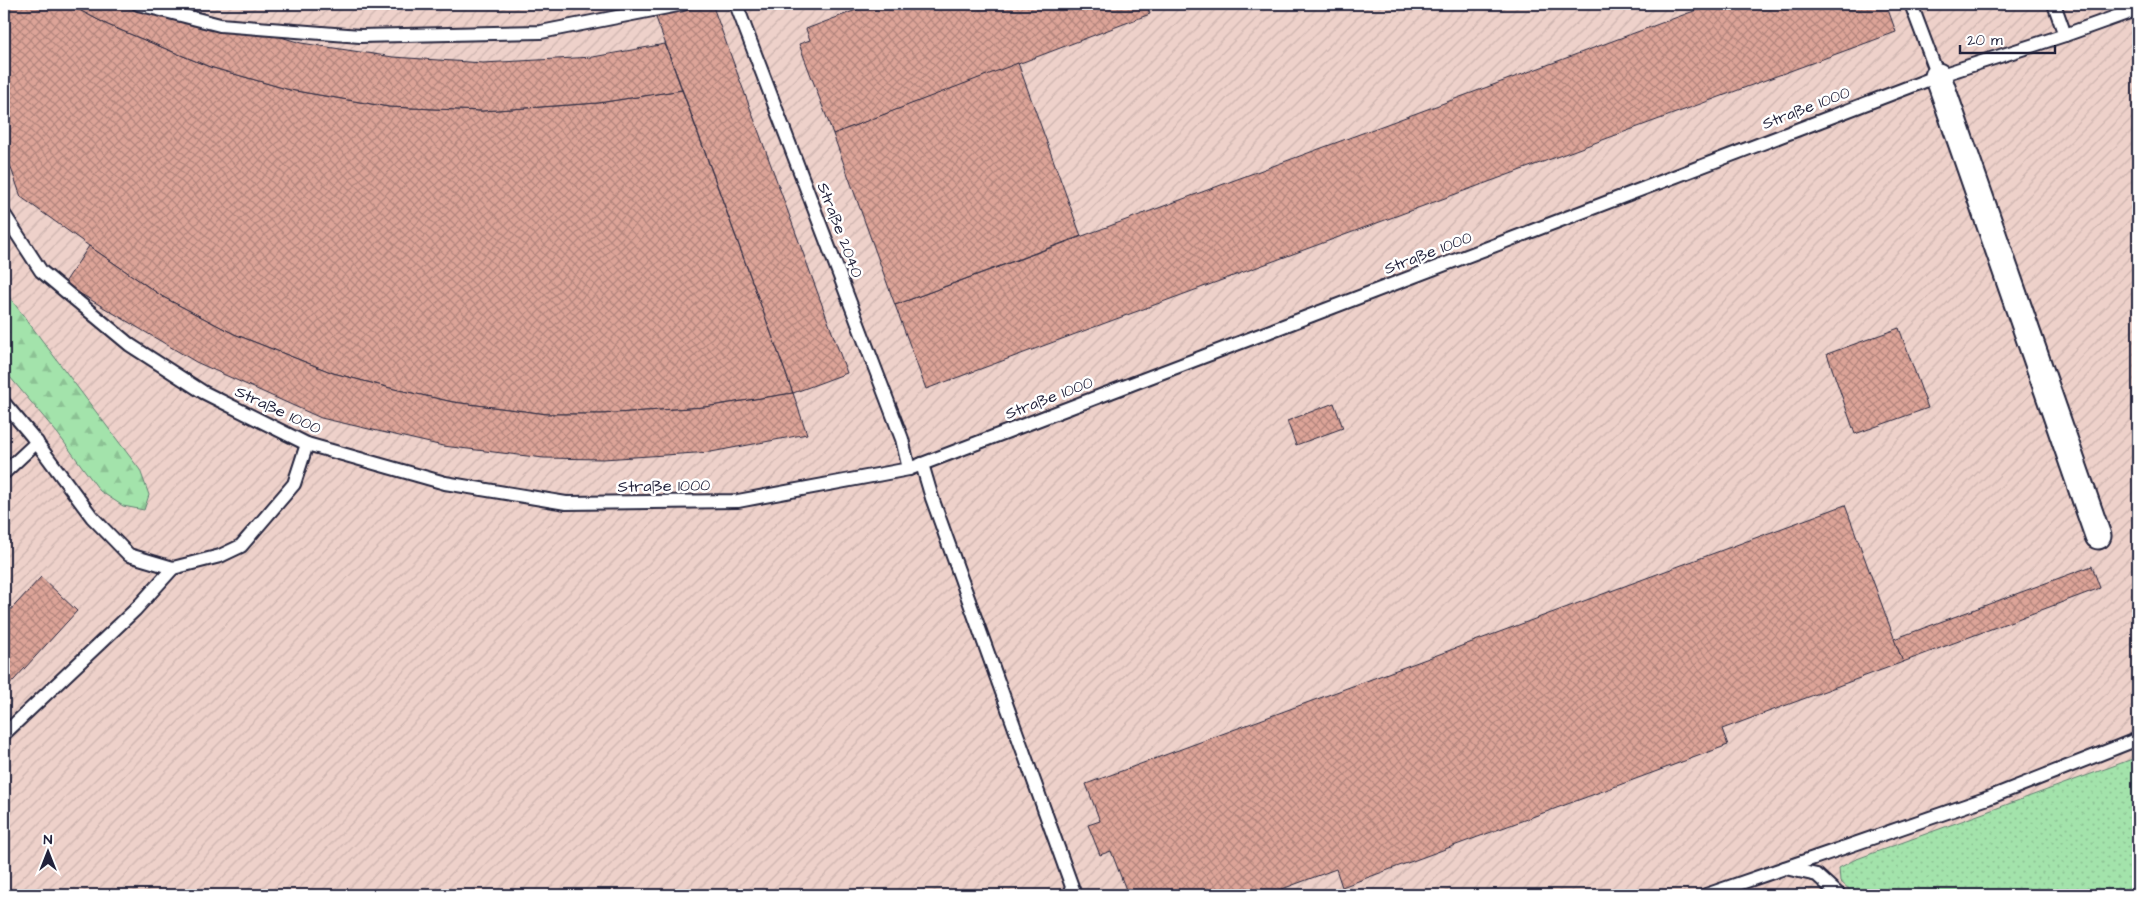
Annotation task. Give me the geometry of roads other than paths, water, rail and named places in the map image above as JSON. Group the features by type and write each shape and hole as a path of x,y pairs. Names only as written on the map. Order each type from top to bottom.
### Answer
{"street":[{"path":"1938,76 2098,536"}],"lane":[{"path":"138,4 220,26 360,36 541,32 683,4"},
{"name":"Straße 2040","path":"736,4 902,439 909,469"},
{"path":"1911,4 1938,76"},
{"path":"2054,4 2065,36"},
{"name":"Straße 1000","path":"4,214 41,271 130,345 203,392 307,444 445,483 566,503 738,501 909,469 1938,76 2065,36 2138,9"},
{"path":"4,403 37,442 92,517 129,555 174,568 220,556 241,546 294,484 307,444"},
{"path":"4,473 37,442"},
{"path":"922,464 932,498 1075,895"},
{"path":"4,734 135,610 174,568"},
{"path":"1706,895 1988,798 2138,739"},
{"path":"1784,868 1817,875 1839,895"}]}
